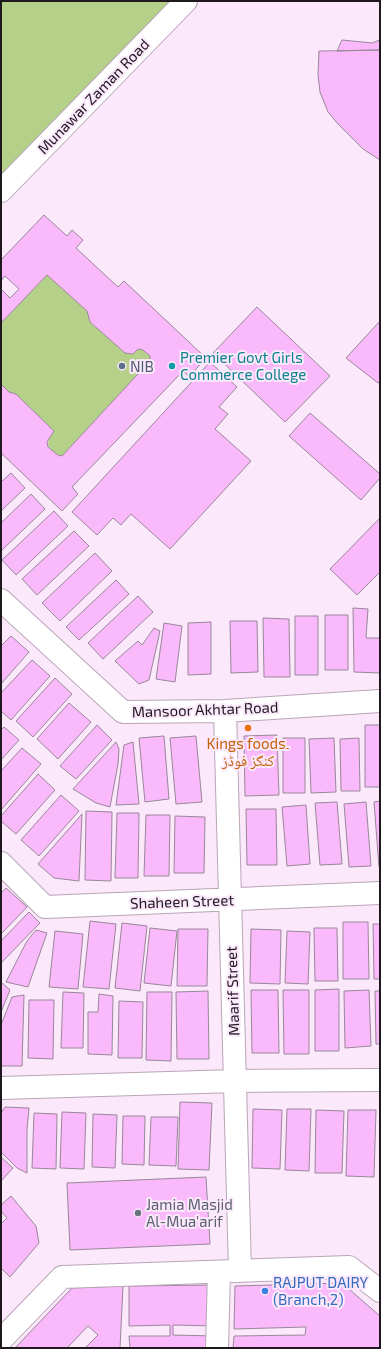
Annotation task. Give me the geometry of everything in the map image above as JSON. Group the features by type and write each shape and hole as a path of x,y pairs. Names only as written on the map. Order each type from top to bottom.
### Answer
{"street":[{"name":"Munawar Zaman Road","path":"1,191 186,1"},
{"name":"Mansoor Akhtar Road","path":"1,600 123,712 225,711 380,701"},
{"name":"Maarif Street","path":"225,711 240,1271"},
{"name":"Shaheen Street","path":"1,863 45,907 380,893"},
{"path":"1,1088 380,1080"},
{"path":"1,1340 62,1277 349,1268 380,1291"},
{"path":"217,1348 218,1272"}],"green space":[{"path":"1,1 186,1 1,191"},
{"path":"47,275 87,311 90,322 125,353 133,354 138,349 143,350 150,356 150,361 62,456 55,453 48,444 54,431 16,394 9,392 1,384 1,323"}],"building":[{"path":"342,40 372,43 380,40 380,50 337,51"},
{"path":"380,50 380,160 363,149 328,112 320,92 318,75 319,51"},
{"name":"Premier Govt Girls Commerce College","path":"44,215 67,236 72,230 83,240 76,248 118,287 124,281 206,358 189,377 183,371 72,487 78,494 62,511 1,453 1,384 9,392 16,394 54,431 47,442 48,447 58,455 62,456 150,361 150,356 143,350 138,349 133,354 125,353 90,322 87,311 47,275 1,323 1,289 10,298 19,289 5,276 1,281 1,260"},
{"path":"257,307 330,376 285,422 213,353"},
{"path":"380,321 380,382 378,383 346,358"},
{"path":"210,362 237,387 219,407 228,414 215,429 251,461 170,549 131,514 121,525 113,518 97,535 72,512"},
{"path":"310,413 380,474 380,478 361,500 289,436"},
{"path":"11,473 25,488 1,511 1,482"},
{"path":"31,494 45,509 1,551 1,523"},
{"path":"54,511 68,526 16,575 2,560"},
{"path":"380,518 380,572 357,595 330,569"},
{"path":"74,531 89,546 37,595 22,579"},
{"path":"95,553 112,571 60,621 42,603"},
{"path":"116,580 129,594 79,640 66,627"},
{"path":"138,596 153,612 103,659 88,643"},
{"path":"353,608 368,609 366,638 380,638 380,673 354,672"},
{"path":"325,615 348,615 348,670 325,670"},
{"path":"295,616 318,616 318,675 295,675"},
{"path":"263,618 289,619 290,677 264,677"},
{"path":"230,621 257,621 258,672 231,673"},
{"path":"211,622 211,674 188,675 188,623"},
{"path":"164,623 182,626 175,682 156,679"},
{"path":"154,628 160,631 149,680 139,684 115,661 138,641 142,645"},
{"path":"11,636 29,652 1,684 1,646"},
{"path":"32,660 50,676 11,720 1,711 1,693"},
{"path":"55,678 72,694 33,737 16,721"},
{"path":"69,703 91,722 58,759 37,739"},
{"path":"97,725 112,740 76,779 60,766"},
{"path":"365,725 380,725 380,787 365,787"},
{"path":"4,727 19,740 1,760 1,730"},
{"path":"277,735 279,795 245,796 244,736"},
{"path":"164,736 169,799 145,802 139,738"},
{"path":"196,736 202,802 176,804 170,738"},
{"path":"283,738 305,738 305,793 283,793"},
{"path":"334,738 336,792 311,793 309,739"},
{"path":"359,738 360,791 341,791 340,739"},
{"path":"116,742 119,749 118,764 110,807 96,803 73,789"},
{"path":"133,742 139,804 116,805 124,745"},
{"path":"22,748 41,764 1,810 1,771"},
{"path":"38,774 55,790 16,834 1,821 1,816"},
{"path":"61,795 79,811 39,856 21,840"},
{"path":"380,801 380,867 379,867 374,802"},
{"path":"337,802 342,864 320,865 315,803"},
{"path":"366,802 371,866 349,867 344,804"},
{"path":"306,805 310,864 287,866 282,807"},
{"path":"246,809 276,809 277,865 247,865"},
{"path":"86,811 112,812 111,881 85,880"},
{"path":"117,813 139,813 138,878 115,878"},
{"path":"82,814 79,881 54,878 38,864"},
{"path":"146,815 170,815 169,876 144,876"},
{"path":"175,816 205,817 204,873 174,873"},
{"path":"6,888 27,907 1,934 1,893"},
{"path":"29,912 40,923 1,963 1,941"},
{"path":"90,921 116,924 109,989 83,987"},
{"path":"343,922 368,922 369,979 343,979"},
{"path":"122,923 147,926 140,991 115,988"},
{"path":"373,924 380,924 380,979 374,979"},
{"path":"150,928 177,931 171,986 144,983"},
{"path":"314,928 337,928 338,981 315,981"},
{"path":"178,929 208,929 207,986 177,986"},
{"path":"251,929 281,930 280,984 250,983"},
{"path":"36,930 47,933 28,987 6,982 27,941"},
{"path":"55,931 83,934 78,989 49,987"},
{"path":"287,931 310,932 308,984 285,983"},
{"path":"1,982 10,990 1,1012"},
{"path":"339,989 339,1051 315,1051 315,990"},
{"path":"251,990 278,990 279,1053 252,1053"},
{"path":"283,990 309,990 309,1054 284,1054"},
{"path":"369,990 371,1046 345,1048 344,991"},
{"path":"208,991 209,1059 177,1059 176,992"},
{"path":"375,991 380,991 380,1044 376,1044"},
{"path":"63,992 84,993 83,1048 61,1048"},
{"path":"147,992 172,992 171,1061 146,1060"},
{"path":"99,994 113,996 112,1055 88,1054 88,1012 98,1012"},
{"path":"24,995 22,1066 1,1066 1,1025 12,997"},
{"path":"29,1000 54,1000 53,1059 28,1058"},
{"path":"119,1001 143,1002 142,1058 118,1058"},
{"path":"180,1102 212,1103 209,1170 178,1169"},
{"path":"5,1107 29,1108 27,1130 27,1173 17,1168 1,1152 1,1113"},
{"path":"253,1109 282,1110 280,1169 252,1168"},
{"path":"287,1109 311,1109 309,1171 285,1170"},
{"path":"316,1110 344,1111 342,1173 315,1173"},
{"path":"348,1110 376,1110 374,1177 346,1176"},
{"path":"62,1112 86,1113 84,1169 60,1168"},
{"path":"34,1113 57,1114 56,1169 32,1168"},
{"path":"93,1114 117,1115 115,1168 92,1167"},
{"path":"123,1116 145,1116 144,1165 122,1164"},
{"path":"151,1117 178,1117 176,1166 149,1165"},
{"path":"1,1157 13,1168 1,1181"},
{"name":"Jamia Masjid Al-Mua'arif","path":"206,1177 210,1244 70,1250 67,1183"},
{"path":"11,1196 36,1226 39,1243 10,1277 1,1268 1,1224 7,1218 1,1211 1,1205"},
{"path":"342,1283 380,1316 380,1348 233,1348 234,1336 305,1335 306,1327 234,1329 235,1286"},
{"path":"215,1285 214,1326 173,1325 173,1335 214,1336 214,1348 130,1348 129,1336 170,1336 170,1325 129,1326 129,1286"},
{"path":"123,1286 120,1348 85,1348 98,1335 88,1326 67,1348 15,1348 72,1288"}],"place":[{"name":"NIB","path":"122,366"},
{"name":"Premier Govt Girls Commerce College","path":"172,366"},
{"name":"Kings foods۔ کنگز فوڈز","path":"248,728"},
{"name":"Jamia Masjid Al-Mua'arif","path":"138,1213"},
{"name":"RAJPUT DAIRY (Branch,2)","path":"265,1291"}]}
